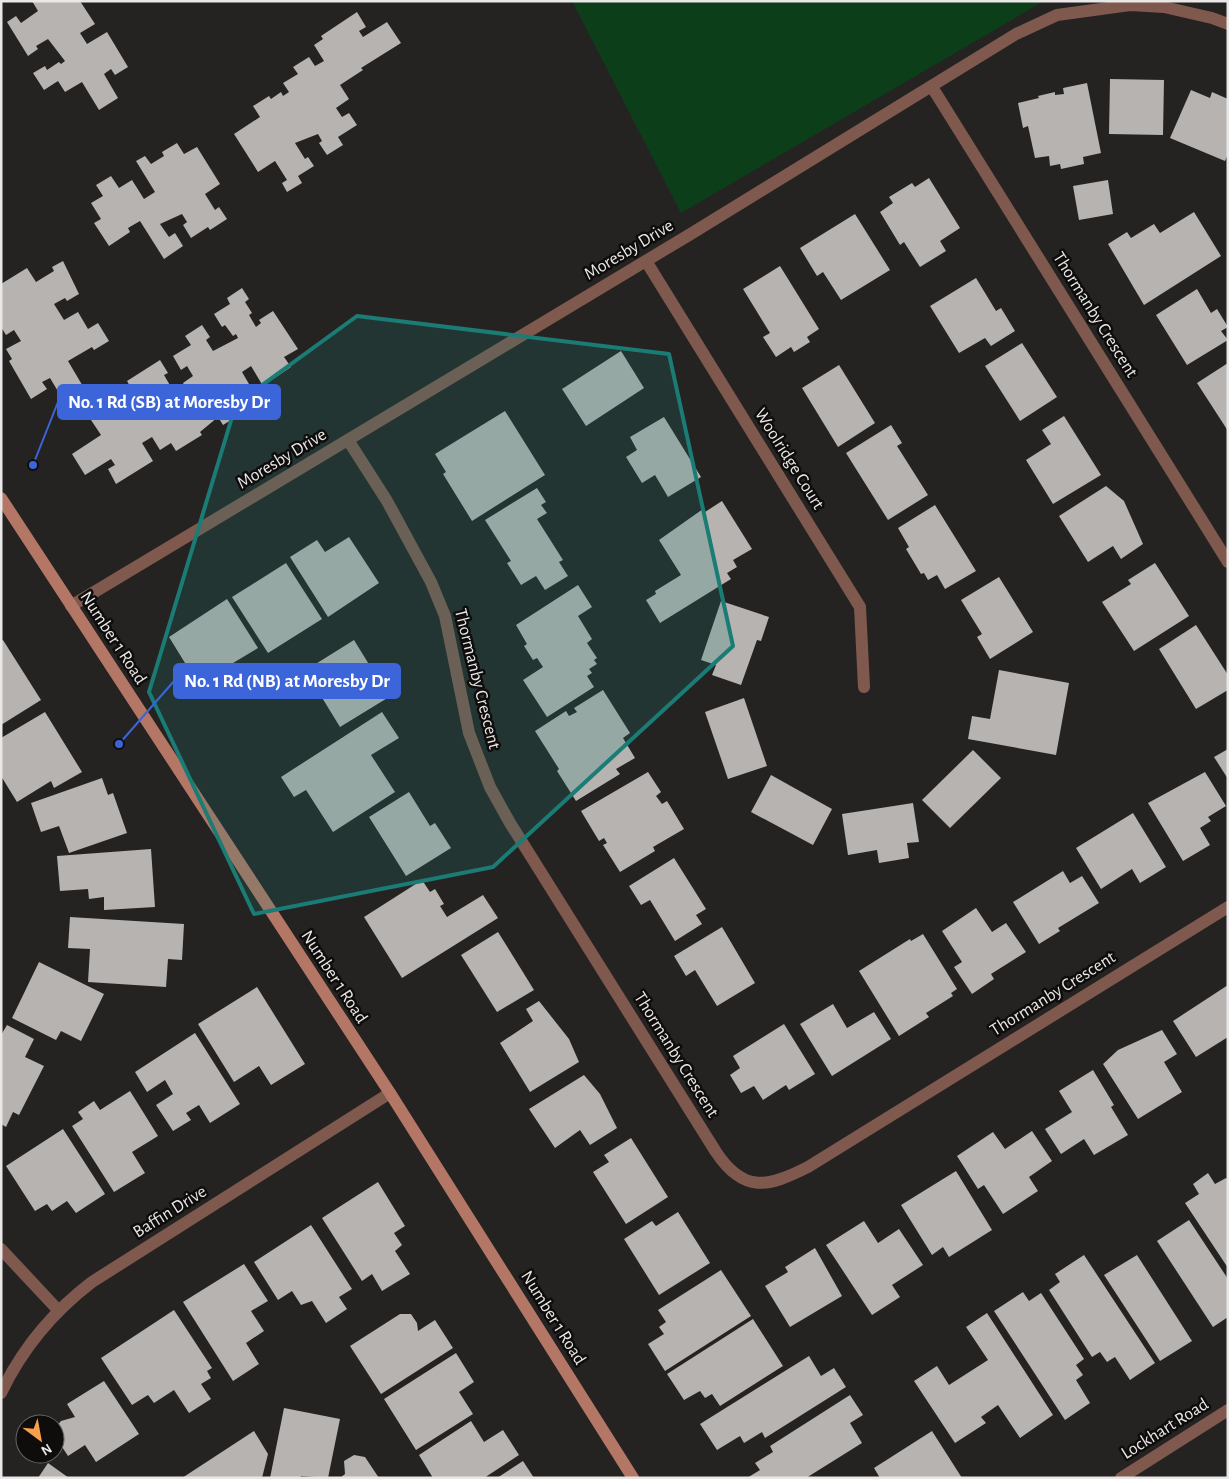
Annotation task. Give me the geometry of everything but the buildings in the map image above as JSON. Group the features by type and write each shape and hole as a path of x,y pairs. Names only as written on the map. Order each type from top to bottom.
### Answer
{"main road":[{"name":"Number 1 Road","path":"1,498 390,1093 634,1478"}],"street":[{"name":"Moresby Drive","path":"71,606 646,261 1016,34 1057,15 1130,5 1164,7 1212,18 1228,24"},
{"name":"Thormanby Crescent","path":"932,87 1228,562"},
{"name":"Woolridge Court","path":"646,261 860,607 864,687"},
{"name":"Thormanby Crescent","path":"348,440 410,541 441,608 469,733 490,787 510,823 711,1144 724,1163 738,1177 752,1183 768,1184 808,1166 1228,907"},
{"name":"Baffin Drive","path":"1,1393 33,1342 58,1310 92,1282 390,1093"},
{"path":"1,1249 58,1310"},
{"name":"Lockhart Road","path":"1121,1478 1228,1410"}],"highlighted area":[{"path":"357,316 669,354 733,646 493,867 254,914 149,692 236,404"}],"green space":[{"path":"572,1 1044,1 681,213"}],"place":[{"name":"No. 1 Rd (SB) at Moresby Dr","path":"33,465"},
{"name":"No. 1 Rd (NB) at Moresby Dr","path":"119,744"}]}
